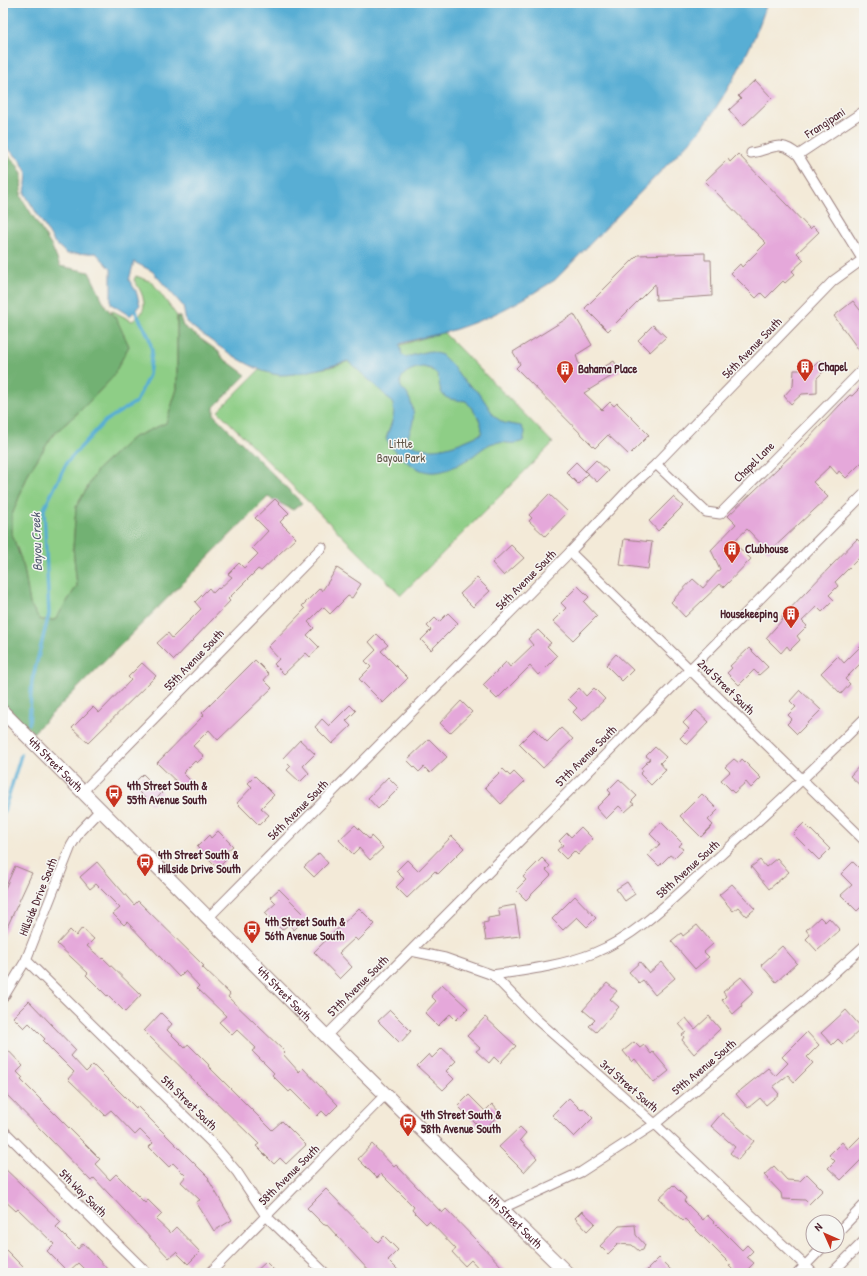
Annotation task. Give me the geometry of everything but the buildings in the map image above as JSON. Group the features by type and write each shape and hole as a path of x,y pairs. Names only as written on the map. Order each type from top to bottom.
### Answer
{"street":[{"name":"Frangipani","path":"798,155 864,111"},
{"path":"751,153 763,151 776,145 789,147 798,155 863,261"},
{"name":"56th Avenue South","path":"208,918 570,552 631,487 656,464 833,281 863,261"},
{"name":"Chapel Lane","path":"656,464 706,512 720,514 864,368"},
{"name":"57th Avenue South","path":"326,1036 689,668 864,494"},
{"name":"55th Avenue South","path":"83,791 322,547"},
{"name":"2nd Street South","path":"570,552 864,840"},
{"name":"4th Street South","path":"3,712 326,1036 503,1208 567,1273"},
{"name":"58th Avenue South","path":"494,975 559,965 594,953 619,940 655,914 803,780 864,718"},
{"name":"Hillside Drive South","path":"3,998 26,960 71,846 80,831 101,809"},
{"name":"59th Avenue South","path":"503,1208 581,1172 654,1124 804,1000 864,946"},
{"name":"3rd Street South","path":"411,951 445,958 494,975 536,1019 654,1124 813,1273"},
{"name":"5th Street South","path":"26,960 213,1144 237,1172 266,1216 325,1273"},
{"name":"58th Avenue South","path":"210,1273 386,1094"},
{"name":"5th Way South","path":"3,1130 147,1273"},
{"path":"845,1225 864,1205"},
{"path":"832,1273 864,1241"},
{"path":"798,1273 816,1254"}],"green space":[{"path":"3,151 16,163 22,174 21,197 52,247 60,266 89,272 106,307 117,320 129,346 112,378 82,409 53,435 29,472 12,515 12,534 24,568 30,604 40,620 55,620 77,586 73,548 76,507 98,469 132,438 166,423 177,389 177,316 180,317 183,326 219,352 220,356 246,375 214,407 214,415 302,503 293,510 268,497 33,733 3,703"},
{"path":"136,276 152,282 177,316 177,389 166,423 132,438 98,469 76,507 73,548 77,586 55,620 40,620 30,604 24,568 12,534 12,515 29,472 53,435 82,409 112,378 129,346 111,310 132,321 142,312 144,302 141,291 134,280"},
{"name":"Little Bayou Park","path":"443,332 553,443 401,595 218,411 259,370 279,375 330,367"}],"water":[{"path":"3,3 767,3 755,36 739,69 701,130 555,280 511,306 477,322 457,329 400,344 402,355 406,357 429,351 442,355 453,366 463,380 480,394 495,417 504,423 521,426 525,433 523,441 519,443 499,442 490,444 456,466 440,472 423,471 415,467 392,448 386,439 393,418 393,405 380,390 348,361 314,370 286,375 268,373 256,368 230,354 186,322 183,306 152,271 134,262 129,280 136,291 140,305 130,316 111,304 111,269 96,253 67,254 54,242 25,194 27,173 20,160 3,144","holes":["423,367 431,369 438,375 440,388 444,396 447,398 466,401 480,421 482,430 481,434 455,445 437,449 428,449 409,444 408,438 413,414 408,397 401,387 401,378 411,370"]}],"waterway":[{"name":"Bayou Creek","path":"29,724 32,681 49,614 44,509 67,462 105,421 136,402 149,375 152,351 149,337 135,311"},
{"name":"Bayou Creek","path":"3,814 21,755"}],"place":[{"name":"Chapel","path":"805,382"},
{"name":"Bahama Place","path":"565,384"},
{"name":"Clubhouse","path":"732,564"},
{"name":"Housekeeping","path":"791,629"},
{"name":"4th Street South & 55th Avenue South","path":"114,808"},
{"name":"4th Street South & Hillside Drive South","path":"145,877"},
{"name":"4th Street South & 56th Avenue South","path":"252,944"},
{"name":"4th Street South & 58th Avenue South","path":"408,1137"}]}
